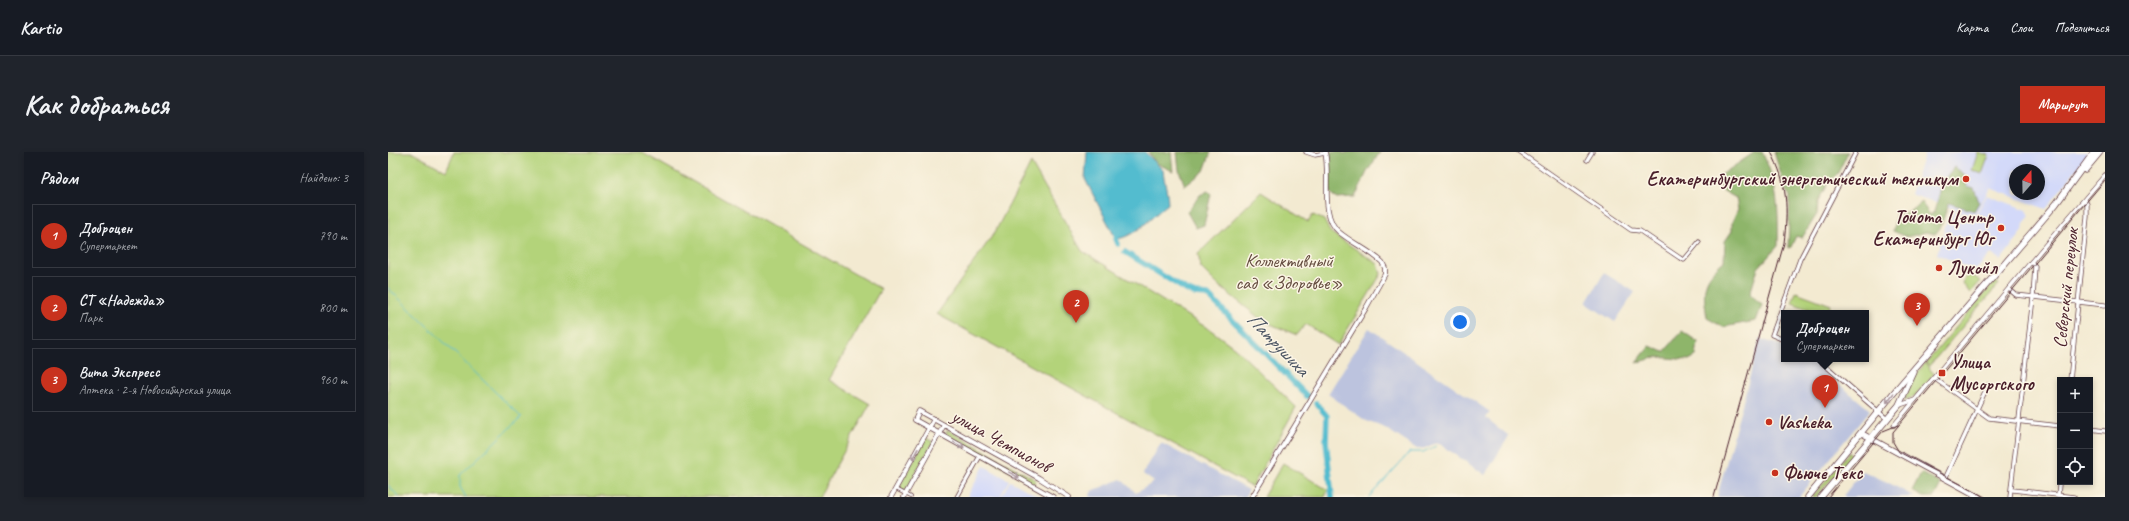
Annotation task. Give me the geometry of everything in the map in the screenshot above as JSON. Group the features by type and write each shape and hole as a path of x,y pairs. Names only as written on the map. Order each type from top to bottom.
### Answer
{"main road":[{"path":"2068,189 2094,152"},
{"path":"1808,497 2100,152"},
{"path":"1821,496 1899,405 1915,369"},
{"path":"1861,433 1979,497"}],"street":[{"path":"1252,497 1383,280 1386,271 1384,265 1378,258 1340,233 1331,222 1327,208 1328,167 1325,153 1316,155 1306,152"},
{"path":"1520,152 1630,230 1640,231 1680,258 1684,260 1687,258 1699,242"},
{"path":"1587,160 1592,152"},
{"path":"1781,310 1800,259 1856,152"},
{"path":"1894,425 2105,176"},
{"name":"Северский переулок","path":"2070,377 2087,217 2087,204 2084,200"},
{"path":"2010,497 2033,298 2035,266 2031,262"},
{"path":"2009,289 2016,295 2033,298 2105,305"},
{"path":"1781,311 1772,335 1781,339"},
{"path":"1821,362 1887,419"},
{"path":"1934,378 1989,418 2057,426"},
{"path":"1945,479 1988,385"},
{"path":"1899,405 1915,400"},
{"name":"улица Чемпионов","path":"1053,497 915,420 920,411 1039,478 1069,497"},
{"path":"891,497 934,419"},
{"path":"905,496 944,425"},
{"path":"2093,429 2105,431"},
{"path":"958,497 980,456"},
{"path":"2058,495 2059,485"},
{"path":"896,488 905,496 911,497"},
{"path":"2012,490 2074,497"}],"shaded area":[{"name":"Екатеринбургский энергетический техникум","path":"1925,152 2089,152 2046,209 2022,200 2045,200 2045,164 2009,164 2009,195 1990,188 1974,216 1911,194"},
{"path":"1987,195 2027,210 2030,216 2024,223 2023,231 2001,260 1991,254 1975,271 1937,254 1950,209 1974,218"},
{"path":"1604,273 1635,292 1615,322 1586,303"},
{"path":"1369,328 1490,412 1486,418 1509,436 1485,475 1437,442 1425,448 1417,449 1385,428 1366,421 1328,394"},
{"path":"1760,339 1781,345 1781,362 1813,362 1870,410 1799,497 1717,497"},
{"path":"1161,443 1249,490 1245,497 1091,497 1090,495 1092,491 1121,479 1136,493 1154,482 1143,474"},
{"path":"984,466 1009,480 1000,497 967,497"},
{"path":"1863,471 1889,483 1915,497 1842,497"},
{"path":"1010,481 1038,496 1038,497 1001,497"}],"green space":[{"path":"388,152 411,152 446,171 454,152 641,152 881,289 829,380 870,404 819,497 388,497"},
{"path":"1148,152 1171,152 1173,171 1156,163"},
{"path":"1177,152 1211,152 1204,171 1185,186 1179,170"},
{"path":"1328,152 1341,152 1344,154 1349,152 1380,152 1367,172 1355,197 1336,198 1330,193"},
{"path":"1755,152 1762,152 1774,187 1778,209 1778,246 1758,268 1750,294 1762,305 1756,321 1723,327 1707,318 1705,286 1711,274 1724,261 1725,241 1732,231 1732,222 1738,209 1736,198 1722,190 1718,177"},
{"path":"1774,152 1848,152 1838,173 1827,184 1818,201 1817,214 1802,238 1796,236 1791,247 1788,248 1790,196 1786,191"},
{"path":"1978,152 1989,155 1982,174 1972,170"},
{"path":"1031,163 1082,251 1212,331 1235,348 1296,407 1252,487 937,314 995,232"},
{"path":"1954,167 1964,174 1967,186 1974,188 1979,202 1974,211 1949,203 1940,228 1935,234 1926,232 1907,237 1893,231 1896,213 1908,213 1921,202 1930,215 1934,212 1942,186"},
{"path":"1208,191 1211,194 1204,225 1196,228 1187,212 1200,195"},
{"name":"Коллективный сад «Здоровье»","path":"1261,192 1308,222 1313,215 1324,220 1330,232 1378,264 1381,274 1338,345 1306,324 1297,335 1263,321 1218,285 1201,268 1198,254"},
{"path":"1970,274 1981,281 1970,293 1962,282"},
{"path":"1995,281 1999,284 1929,366 1926,363"},
{"path":"1796,292 1831,305 1829,310 1811,310 1792,303"},
{"path":"1682,331 1698,342 1696,356 1689,360 1657,357 1636,363 1650,346 1664,352"},
{"path":"1925,363 1934,374 1914,397 1904,400 1914,378"},
{"path":"948,430 1036,480 1034,484 945,434"},
{"path":"926,438 933,442 905,492 898,488"},
{"path":"1849,452 1852,455 1816,497 1812,497"},
{"path":"1283,463 1328,490 1325,497 1263,497"},
{"path":"1921,473 1941,484 1934,497 1923,497 1912,491"}],"water":[{"path":"1087,152 1145,152 1163,170 1168,204 1137,230 1116,239 1085,179"}],"waterway":[{"name":"Патрушиха","path":"1118,233 1116,239 1118,244"},
{"name":"Патрушиха","path":"1125,252 1186,290 1195,294 1208,295 1307,396"},
{"path":"388,288 521,417 460,475 460,487 466,497"},
{"name":"Патрушиха","path":"1316,403 1327,416 1326,441 1332,497"},
{"path":"1369,497 1410,452 1423,452 1436,446"},
{"path":"388,485 399,497"}],"tram line":[{"path":"1985,497 1899,452 1893,442 1893,432 2105,180"},
{"path":"1828,497 1883,431 1898,425"}],"railway":[{"path":"1714,497 1784,243 1786,219 1784,186 1777,164 1771,152"}],"place":[{"name":"Екатеринбургский энергетический техникум","path":"1966,179"},
{"name":"Тойота Центр Екатеринбург Юг","path":"2001,228"},
{"name":"Лукойл","path":"1939,268"},
{"name":"СТ «Надежда»","path":"1076,323"},
{"name":"Вита Экспресс","path":"1917,326"},
{"name":"Улица Мусоргского","path":"1942,373"},
{"name":"Доброцен","path":"1825,408"},
{"name":"Vasheka","path":"1769,422"},
{"name":"Фьюче Текс","path":"1775,473"}]}
